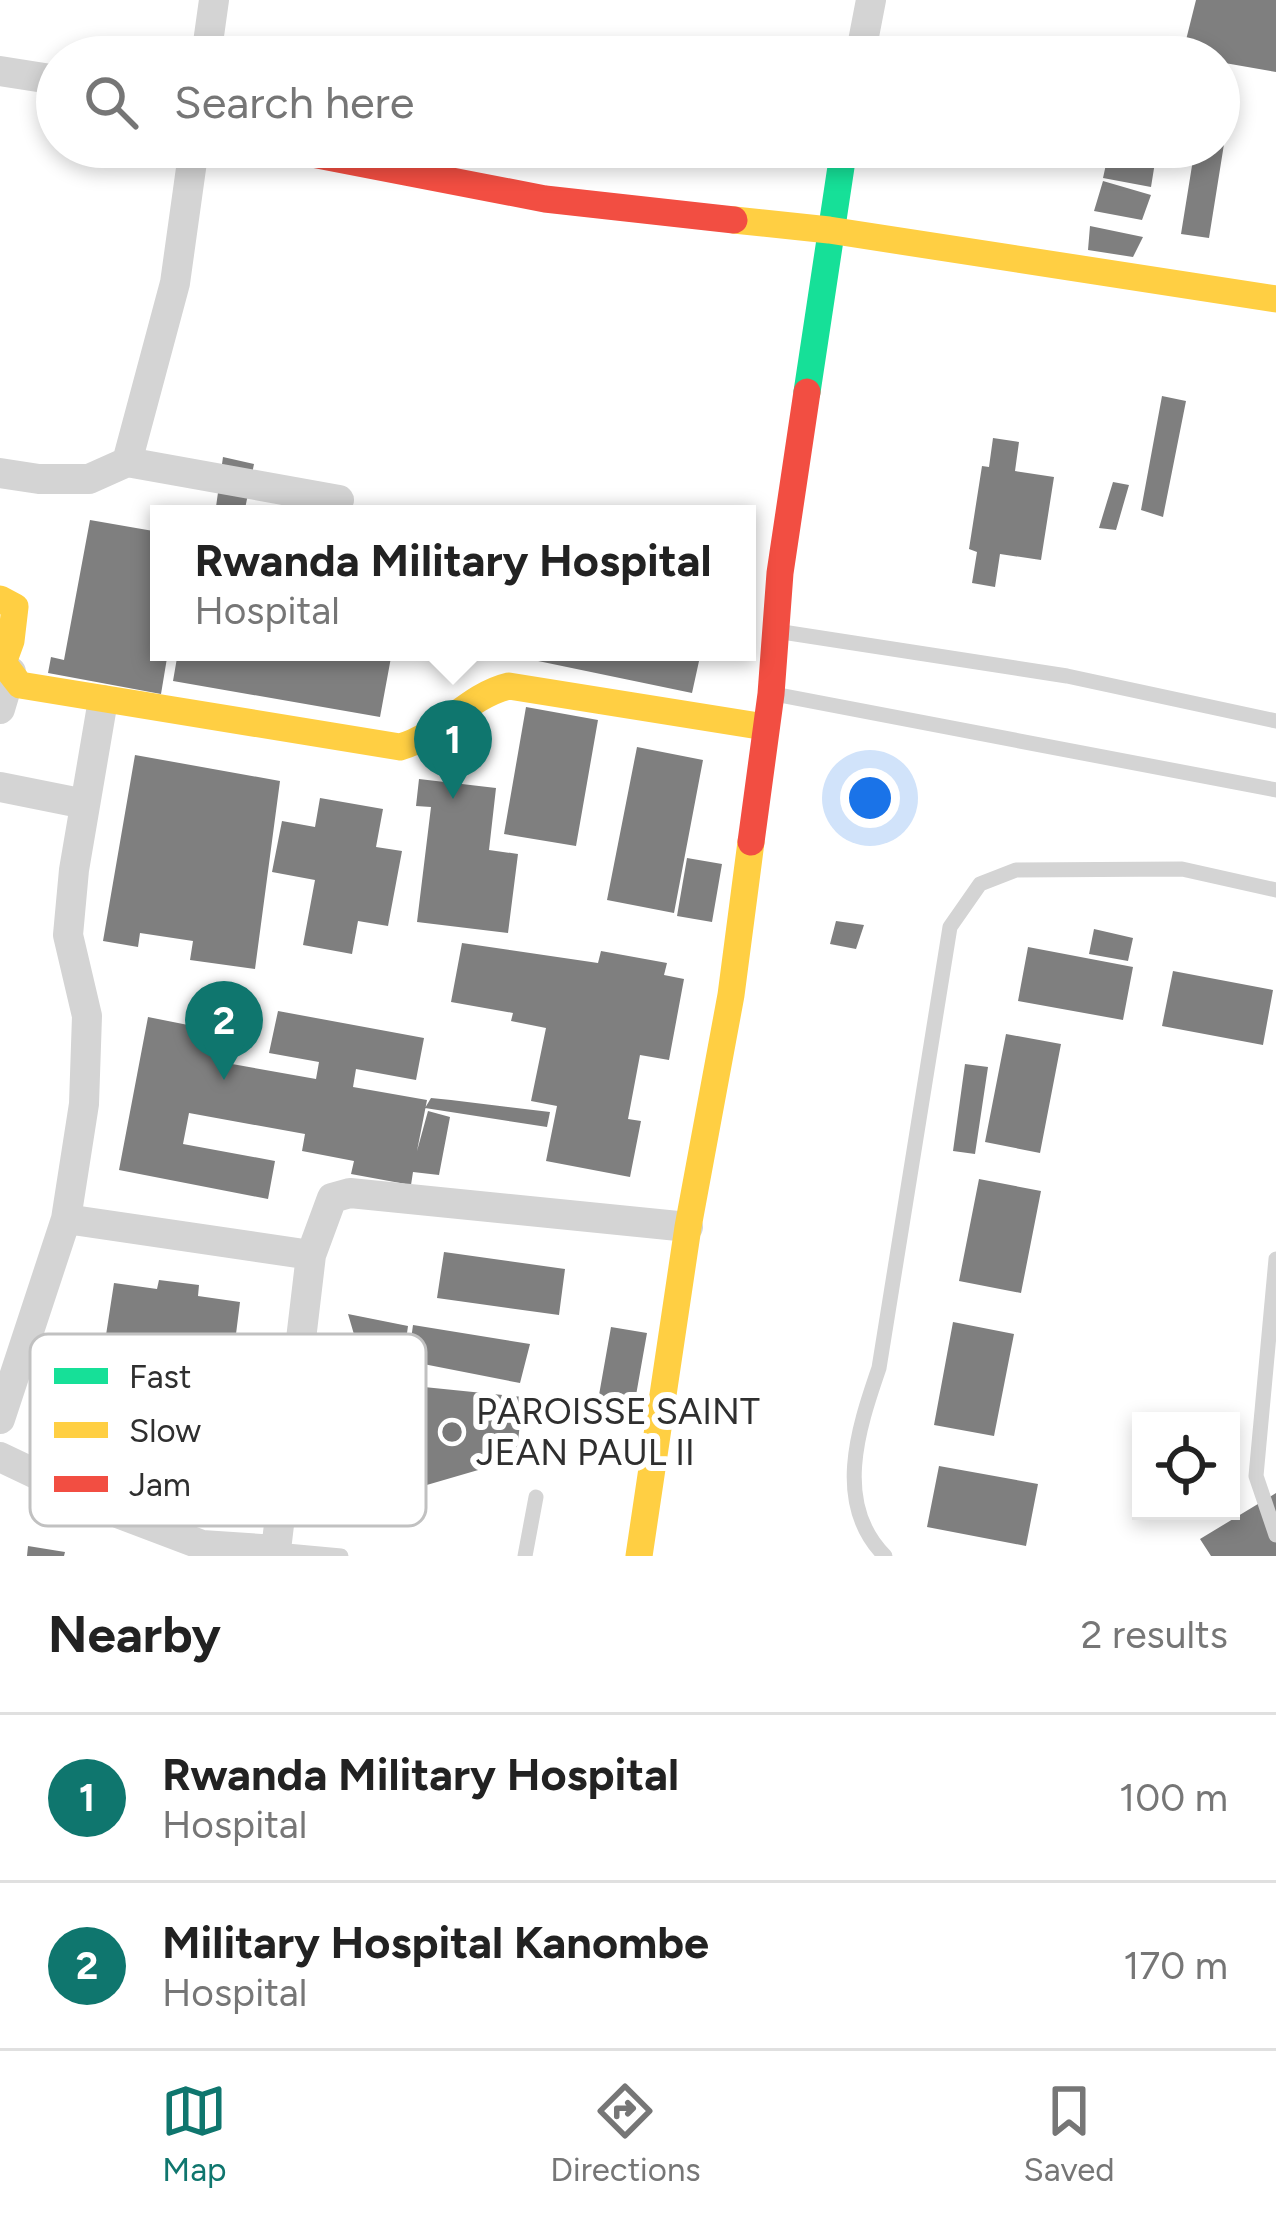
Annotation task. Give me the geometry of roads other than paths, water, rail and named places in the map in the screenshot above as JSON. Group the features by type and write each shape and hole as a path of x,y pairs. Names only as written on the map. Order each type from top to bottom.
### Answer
{"street":[{"path":"209,36 214,0"},
{"path":"864,36 871,0"},
{"path":"0,71 36,77"},
{"path":"127,462 175,283 191,168"},
{"path":"385,168 545,199 829,230 1276,299"},
{"path":"639,1556 688,1227 731,995 771,694 773,630 840,168"},
{"path":"0,473 89,479 127,462 339,500"},
{"path":"0,599 15,607 3,663 20,685 103,700 400,747 417,744 490,688 508,686 765,727"},
{"path":"0,710 10,672"},
{"path":"0,1419 14,1332 66,1220 84,1104 87,1016 68,934 103,700"},
{"path":"0,787 85,804"},
{"path":"301,1334 311,1255 332,1198 350,1193 688,1227"},
{"path":"66,1220 311,1255"},
{"path":"0,1457 30,1471"},
{"path":"152,1526 202,1545 275,1553"}],"lane":[{"path":"773,630 1067,676 1276,721"},
{"path":"771,694 1276,790"},
{"path":"885,1556 872,1543 854,1493 854,1455 880,1368 950,927 980,884 1016,870 1182,869 1276,890"},
{"path":"1276,1259 1256,1476 1276,1535"},
{"path":"525,1556 536,1497"},
{"path":"275,1553 341,1556"}],"place":[{"name":"Rwanda Military Hospital","path":"453,799"},
{"name":"Military Hospital Kanombe","path":"224,1080"},
{"name":"PAROISSE SAINT JEAN PAUL II","path":"452,1432"}]}
